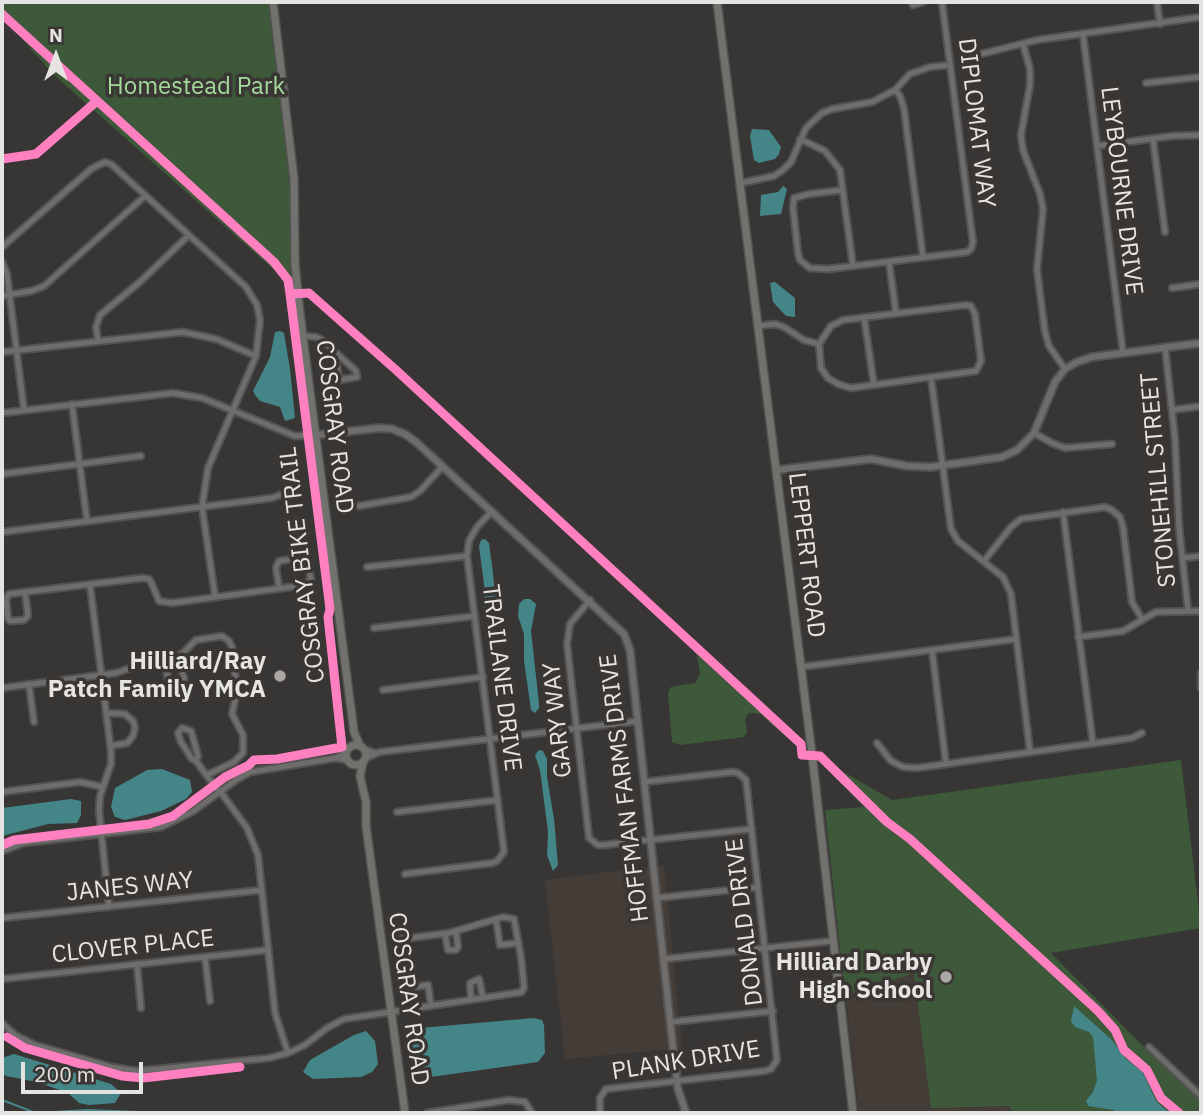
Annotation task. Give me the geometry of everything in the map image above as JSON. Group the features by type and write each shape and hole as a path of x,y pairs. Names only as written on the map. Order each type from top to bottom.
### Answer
{"main road":[{"name":"COSGRAY ROAD","path":"273,2 295,189 295,264 303,336 354,732 362,747 364,760 360,776 365,807"},
{"name":"LEPPERT ROAD","path":"718,2 801,667 853,1113"},
{"name":"COSGRAY ROAD","path":"354,732 348,749 349,762 355,768 365,807 405,1113"},
{"path":"348,749 362,747"},
{"path":"349,762 364,760"}],"street":[{"path":"913,5 923,2"},
{"name":"DIPLOMAT WAY","path":"923,257 967,252 973,242 942,2"},
{"path":"1157,2 1160,24"},
{"path":"977,55 1037,40 1201,16"},
{"name":"LEYBOURNE DRIVE","path":"1083,34 1123,353"},
{"path":"1023,44 1030,69 1030,85 1021,135 1023,150 1043,209 1037,270 1040,294 1049,346 1065,369"},
{"path":"741,183 774,176 783,170 791,162 810,123 822,113 861,105 895,90 910,74 930,67 950,65"},
{"path":"1146,83 1201,77"},
{"path":"843,190 794,198 800,260 810,268 828,269 923,257 904,109 895,90"},
{"path":"1097,146 1201,135"},
{"path":"800,139 825,151 840,170 853,266"},
{"path":"1153,139 1165,232"},
{"path":"2,247 100,163 111,164 246,287 257,305 260,321 256,356 208,468 202,507 215,596"},
{"path":"2,296 44,286 145,196"},
{"path":"98,341 96,327 100,315 188,236"},
{"path":"889,261 895,313"},
{"path":"2,262 7,274 24,410"},
{"path":"1172,288 1201,284"},
{"path":"971,306 975,314 980,367 972,373 850,388 828,378 821,368 819,344 831,326 843,320 895,313 971,306"},
{"path":"864,317 874,385"},
{"path":"759,326 775,324 804,340 819,344"},
{"path":"2,352 191,332 256,356"},
{"path":"303,336 316,337 335,352 356,371 357,377 339,380 335,352"},
{"path":"777,470 871,459 919,467 1002,457 1017,450 1034,433 1051,389 1065,369 1087,358 1201,342"},
{"name":"STONEHILL STREET","path":"1165,347 1188,610"},
{"path":"931,377 953,534 964,547 998,572 1008,584 1011,594 1030,752"},
{"path":"2,413 173,393 202,398 295,436 316,435"},
{"path":"72,404 87,521"},
{"path":"1172,410 1201,406"},
{"name":"HOFFMAN FARMS DRIVE","path":"316,435 365,429 392,429 416,442 625,634 630,650 677,1080 686,1113"},
{"path":"1034,433 1065,448 1112,444"},
{"path":"2,474 141,456"},
{"path":"359,506 411,497 443,466"},
{"path":"2,532 272,498 288,492"},
{"path":"984,561 1011,527 1021,519 1097,507 1112,510 1120,517 1124,527 1132,602 1142,618"},
{"name":"TRAILANE DRIVE","path":"405,874 492,863 502,857 504,847 467,556 469,541 477,527 492,511"},
{"path":"1063,512 1093,744"},
{"path":"367,567 467,556"},
{"path":"1183,558 1201,556"},
{"path":"25,592 27,619 10,621 6,596 25,592 145,578 151,582 159,601 172,603 215,596 279,588 309,583 311,579 307,560 300,558 279,561 276,568 279,588"},
{"path":"90,585 110,747 111,764 99,810 109,907"},
{"name":"GARY WAY","path":"590,600 570,624 567,634 588,833 593,842 603,845 651,840"},
{"path":"1078,637 1123,631 1156,612 1201,611"},
{"path":"374,628 475,615"},
{"path":"2,688 102,676 148,662 173,662 196,640 222,636 232,647 237,691 232,715 244,739 243,753 234,762 207,775"},
{"path":"801,667 1016,639"},
{"path":"932,650 946,764"},
{"path":"1201,673 1201,688"},
{"path":"383,690 483,677"},
{"path":"29,684 34,722"},
{"path":"106,713 125,715 133,721 135,728 127,743 110,747"},
{"path":"364,760 375,753 638,721"},
{"path":"196,761 198,756 191,731 182,729 178,736 192,759 247,828 258,855 275,1013 288,1053"},
{"path":"877,743 885,757 903,767 917,768 1132,738 1142,733"},
{"path":"362,747 375,753"},
{"path":"336,758 348,749"},
{"path":"2,851 24,843 161,827 192,812 236,780 259,769 336,758 349,762"},
{"name":"DONALD DRIVE","path":"644,782 732,772 743,776 747,785 766,948 777,1055 775,1064"},
{"path":"2,792 80,782 103,787"},
{"path":"397,813 498,800"},
{"path":"651,840 752,829"},
{"path":"657,898 758,887"},
{"name":"JANES WAY","path":"2,918 262,890"},
{"path":"2,1023 15,1035 35,1045 111,1067 137,1071 269,1058 305,1045 344,1019 518,994 524,987 514,919 508,917 445,934 402,939 412,1008"},
{"path":"496,920 500,944 519,943"},
{"path":"445,934 448,950 456,950 456,931"},
{"path":"664,959 832,941"},
{"name":"CLOVER PLACE","path":"2,979 268,950"},
{"path":"205,957 210,1000"},
{"path":"137,964 141,1008"},
{"path":"471,999 470,983 473,980 481,980 483,998"},
{"path":"409,988 428,985 431,1005"},
{"path":"671,1022 773,1011"},
{"path":"1149,1047 1201,1096"},
{"name":"PLANK DRIVE","path":"600,1113 602,1093 611,1088 765,1071 775,1064"},
{"path":"427,1113 509,1100 525,1102 532,1113"}],"shaded area":[{"name":"Hilliard Darby High School","path":"825,811 1174,1113 859,1113"},
{"path":"664,865 682,1048 565,1059 545,880"}],"green space":[{"name":"Homestead Park","path":"2,2 273,2 294,179 295,270 291,285 53,74 2,16"},
{"path":"676,632 804,749 800,749 760,714 753,713 748,714 745,720 747,732 744,737 680,745 672,742 668,693 671,687 695,683 700,674 697,655"},
{"path":"812,754 892,800 1181,760 1201,928 1051,953 1141,1044 1201,1099 1201,1113 1014,1113 1009,1106 931,1108 914,973 845,996 825,810 864,807"}],"water":[{"path":"752,129 769,130 781,147 775,159 759,163 754,160 750,136"},
{"path":"783,186 787,189 781,214 760,216 761,195 778,192"},
{"path":"775,282 795,298 795,317 786,316 773,302 770,283"},
{"path":"275,332 284,333 295,418 285,421 280,407 260,401 253,391 270,357"},
{"path":"485,539 489,543 496,607 490,612 483,606 485,592 479,546 481,540"},
{"path":"524,599 530,599 536,604 531,631 539,703 535,713 531,710 524,661 524,634 518,616 519,604"},
{"path":"539,750 543,751 547,759 554,819 558,865 553,871 547,855 548,832 540,770 535,755"},
{"path":"162,769 190,780 192,792 186,799 161,811 125,820 115,817 111,807 115,788 147,770"},
{"path":"71,799 81,801 81,815 77,823 48,824 2,836 2,808"},
{"path":"1074,1006 1143,1073 1156,1101 1169,1113 1117,1113 1114,1110 1088,1106 1086,1101 1097,1081 1093,1037 1089,1032 1075,1027 1071,1021"},
{"path":"534,1018 542,1020 544,1025 545,1053 538,1062 431,1077 415,1074 408,1046 412,1031 420,1028"},
{"path":"366,1031 375,1041 378,1064 372,1072 361,1077 313,1079 303,1072 310,1060"},
{"path":"14,1054 111,1084 121,1093 115,1103 79,1103 68,1093 2,1073 2,1058"}],"waterway":[{"path":"2,1100 36,1113 87,1110 164,1113"}],"cycle path":[{"path":"2,14 274,262 288,280 290,294 309,293 396,370 801,744 802,755 820,756 887,822 910,839 1098,1011 1115,1030 1124,1050 1147,1070 1161,1098 1179,1113"},
{"path":"2,159 36,154 97,101"},
{"name":"COSGRAY BIKE TRAIL","path":"2,845 14,840 149,824 173,816 225,777 254,760 277,759 342,747 328,617 330,609 290,294"},
{"path":"7,1037 25,1048 122,1076 143,1078 240,1067"}],"place":[{"name":"Hilliard/Ray Patch Family YMCA","path":"280,676"},
{"name":"Hilliard Darby High School","path":"946,977"}]}
